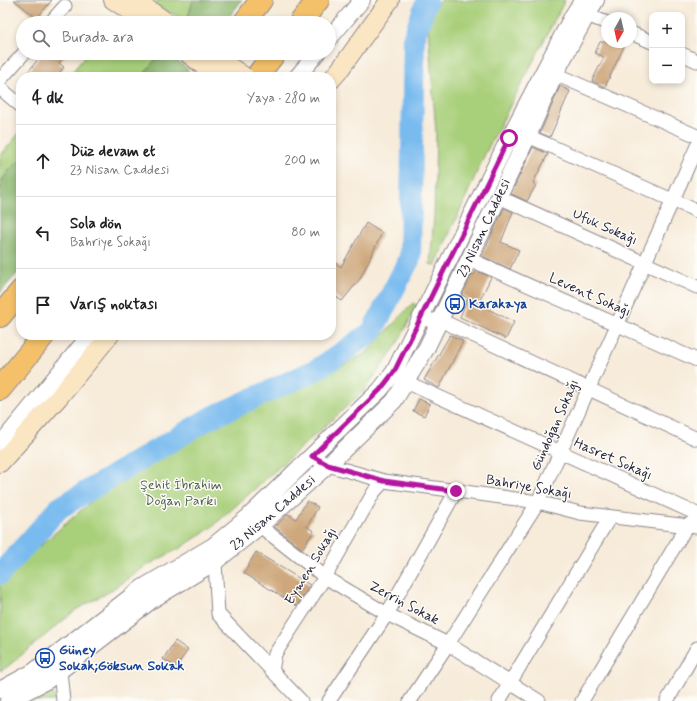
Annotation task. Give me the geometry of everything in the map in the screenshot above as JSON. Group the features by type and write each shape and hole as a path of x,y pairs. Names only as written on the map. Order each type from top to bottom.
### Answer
{"highway":[{"path":"249,16 261,0"},
{"path":"305,16 318,0"},
{"path":"205,72 214,60"},
{"path":"260,72 269,60"},
{"path":"0,316 16,297"},
{"path":"0,389 40,340"}],"main road":[{"path":"113,0 144,16"},
{"path":"134,0 146,16"},
{"path":"336,74 390,0"},
{"path":"195,60 211,72"},
{"path":"220,60 238,72"},
{"path":"0,463 60,397 106,340"}],"street":[{"path":"336,31 362,0"},
{"name":"23 Nisan Caddesi","path":"8,701 48,680 56,664 142,588 213,546 247,518 380,390 394,372 513,131 573,15 596,0"},
{"path":"56,16 65,6"},
{"path":"585,7 601,19"},
{"name":"23 Nisan Caddesi","path":"0,690 33,672 56,664 152,600 215,562 260,526 328,465 394,401 426,349 528,136 585,7"},
{"path":"637,36 649,41"},
{"path":"685,55 697,61"},
{"path":"0,80 18,60"},
{"path":"301,72 311,60"},
{"path":"556,74 697,136"},
{"path":"0,88 16,102"},
{"path":"528,136 697,211"},
{"name":"Gündoğan Sokağı","path":"410,701 538,502 697,146"},
{"name":"Ufuk Sokağı","path":"499,197 697,287"},
{"name":"Levent Sokağı","path":"469,259 697,360"},
{"path":"421,317 427,320 440,320 697,439"},
{"path":"0,444 86,340"},
{"name":"Hasret Sokağı","path":"406,382 697,514"},
{"name":"Bahriye Sokağı","path":"312,456 328,465 384,481 538,502 580,513 610,517 694,523"},
{"name":"Eymen Sokağı","path":"272,671 275,654 325,577 374,492 384,481"},
{"path":"329,701 387,614 456,491"},
{"path":"499,701 610,517"},
{"path":"582,701 694,523"},
{"name":"Zerrin Sokak","path":"260,526 325,577 387,614 448,644 539,701"},
{"path":"215,562 218,614 301,701"},
{"path":"667,701 697,648"},
{"path":"56,664 63,701"}],"green space":[{"path":"158,0 193,0 188,16 177,16 155,5"},
{"path":"193,0 242,0 230,16 188,16"},
{"path":"441,0 565,0 485,154 435,266 430,264 434,217 436,133 427,14"},
{"path":"82,60 155,60 146,72 72,72"},
{"path":"155,60 176,60 189,70 187,72 146,72"},
{"path":"16,137 16,165 0,185 0,156"},
{"path":"16,164 16,275 0,293 0,185 8,171"},
{"name":"Şehit İbrahim Doğan Parkı","path":"413,303 417,306 396,346 363,392 212,527 182,547 144,567 107,593 77,609 7,667 0,671 0,583 12,570 100,494 178,441 264,397 326,374 366,353"},
{"path":"49,688 56,698 54,701 26,701"}],"building":[{"path":"14,0 52,0 39,16 34,16"},
{"path":"600,42 601,48 623,48 605,87 592,81 604,57 595,53"},
{"path":"37,60 61,60 59,63 64,67 60,72 28,72"},
{"path":"560,86 570,91 550,137 540,133"},
{"path":"533,147 548,154 533,183 536,185 527,201 511,194"},
{"path":"504,208 513,212 501,242 519,250 510,269 482,256"},
{"path":"366,223 382,233 360,279 342,301 336,297 336,264 341,267"},
{"path":"476,271 491,277 478,304 514,322 506,339 460,317 468,298 462,295 472,274 474,275"},
{"path":"450,335 463,341 439,388 424,380"},
{"path":"419,399 430,404 424,416 413,411"},
{"path":"307,501 318,507 307,527 314,531 302,549 275,527 288,514 296,519"},
{"path":"256,552 310,585 297,606 244,573"},
{"path":"175,641 188,650 176,667 163,659"}],"waterway":[{"path":"0,574 59,508 210,418 318,369 372,332 410,258 414,37 427,0"}],"place":[{"name":"Karakaya","path":"455,304"},
{"name":"Güney Sokak;Göksun Sokak","path":"45,658"}],"route":[{"path":"456,491 384,481 328,465 312,456 380,390 394,372 509,138"}]}
